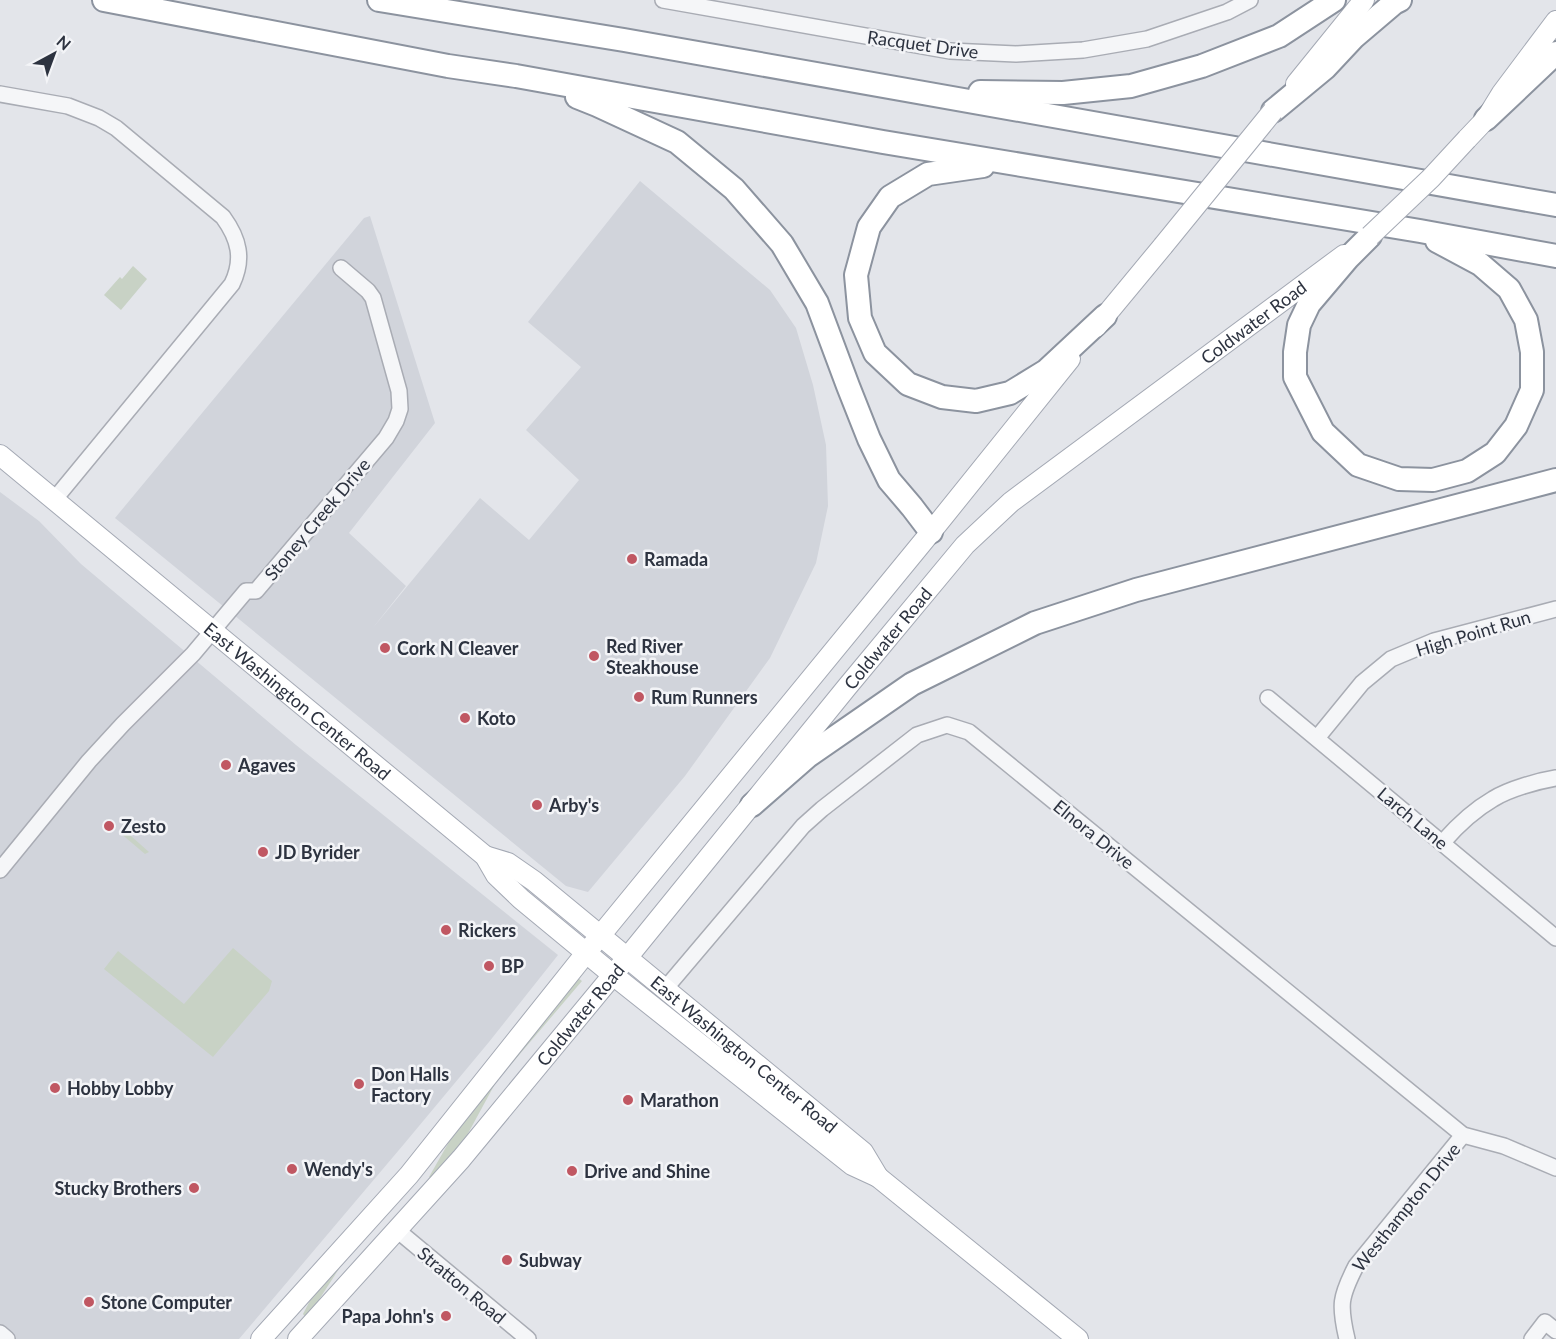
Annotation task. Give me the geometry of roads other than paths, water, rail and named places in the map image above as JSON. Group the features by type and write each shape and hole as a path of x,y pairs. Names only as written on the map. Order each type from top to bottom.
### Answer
{"highway":[{"path":"104,0 448,66 1556,256"},
{"path":"379,0 624,40 1556,205"},
{"path":"907,90 1063,93 1131,86 1202,66 1279,36 1334,0"},
{"path":"1274,111 1325,68 1354,37 1400,0"},
{"path":"1486,119 1556,53"},
{"path":"516,76 597,105 677,142 734,189 782,244 818,303 865,429 889,480 931,532"},
{"path":"1031,167 978,166 928,174 890,197 869,227 856,275 860,318 875,353 908,384 942,397 976,401 1010,393 1046,371 1105,316"},
{"path":"1370,236 1325,276 1309,304 1299,325 1295,352 1295,377 1323,432 1358,465 1399,479 1434,480 1467,471 1495,453 1516,426 1532,390 1533,352 1526,320 1509,288 1480,264 1420,231"},
{"path":"752,805 808,756 912,684 1035,623 1136,590 1556,480"}],"main road":[{"name":"Coldwater Road","path":"261,1339 409,1175 724,782 762,739 1364,0"},
{"path":"1370,236 1431,178 1486,119 1502,93 1556,21"},
{"name":"Coldwater Road","path":"298,1339 461,1159 964,545 1011,502 1325,276"},
{"name":"East Washington Center Road","path":"0,455 485,856 496,875 521,899 613,975 852,1166 878,1177 1078,1339"},
{"name":"East Washington Center Road","path":"485,856 508,863 534,881 863,1152 878,1177"},
{"path":"397,1230 395,1222 401,1207 421,1184 443,1143 446,1129"},
{"path":"323,1310 324,1299 354,1252 371,1233 374,1227 375,1212"}],"street":[{"name":"Racquet Drive","path":"663,0 950,51 1016,54 1083,50 1147,39 1227,12 1250,0"},
{"path":"0,94 68,106 99,118 116,128 223,217 231,227 238,251 238,272 232,284 54,500"},
{"name":"Stoney Creek Drive","path":"0,870 89,761 213,631 246,591 256,591 386,438 400,409 399,391 373,298 341,268"},
{"name":"High Point Run","path":"1317,738 1362,683 1392,659 1434,641 1556,609"},
{"name":"Larch Lane","path":"1268,698 1556,938"},
{"name":"Elnora Drive","path":"665,989 803,826 917,735 947,725 969,732 1463,1136 1504,1146 1556,1168"},
{"path":"1443,842 1457,826 1494,798 1536,782 1556,778"},
{"name":"Westhampton Drive","path":"1347,1339 1341,1314 1344,1289 1356,1266 1463,1136"},
{"name":"Stratton Road","path":"397,1230 528,1339"},
{"path":"1532,1339 1551,1327"},
{"path":"0,1333 7,1339"}],"place":[{"name":"Ramada","path":"632,559"},
{"name":"Cork N Cleaver","path":"385,648"},
{"name":"Red River Steakhouse","path":"594,656"},
{"name":"Rum Runners","path":"639,697"},
{"name":"Koto","path":"465,718"},
{"name":"Agaves","path":"226,765"},
{"name":"Arby's","path":"537,805"},
{"name":"Zesto","path":"109,826"},
{"name":"JD Byrider","path":"263,852"},
{"name":"Rickers","path":"446,930"},
{"name":"BP","path":"489,966"},
{"name":"Don Halls Factory","path":"359,1084"},
{"name":"Hobby Lobby","path":"55,1088"},
{"name":"Marathon","path":"628,1100"},
{"name":"Wendy's","path":"292,1169"},
{"name":"Drive and Shine","path":"572,1171"},
{"name":"Stucky Brothers","path":"194,1188"},
{"name":"Subway","path":"507,1260"},
{"name":"Stone Computer","path":"89,1302"},
{"name":"Papa John's","path":"446,1316"}]}
